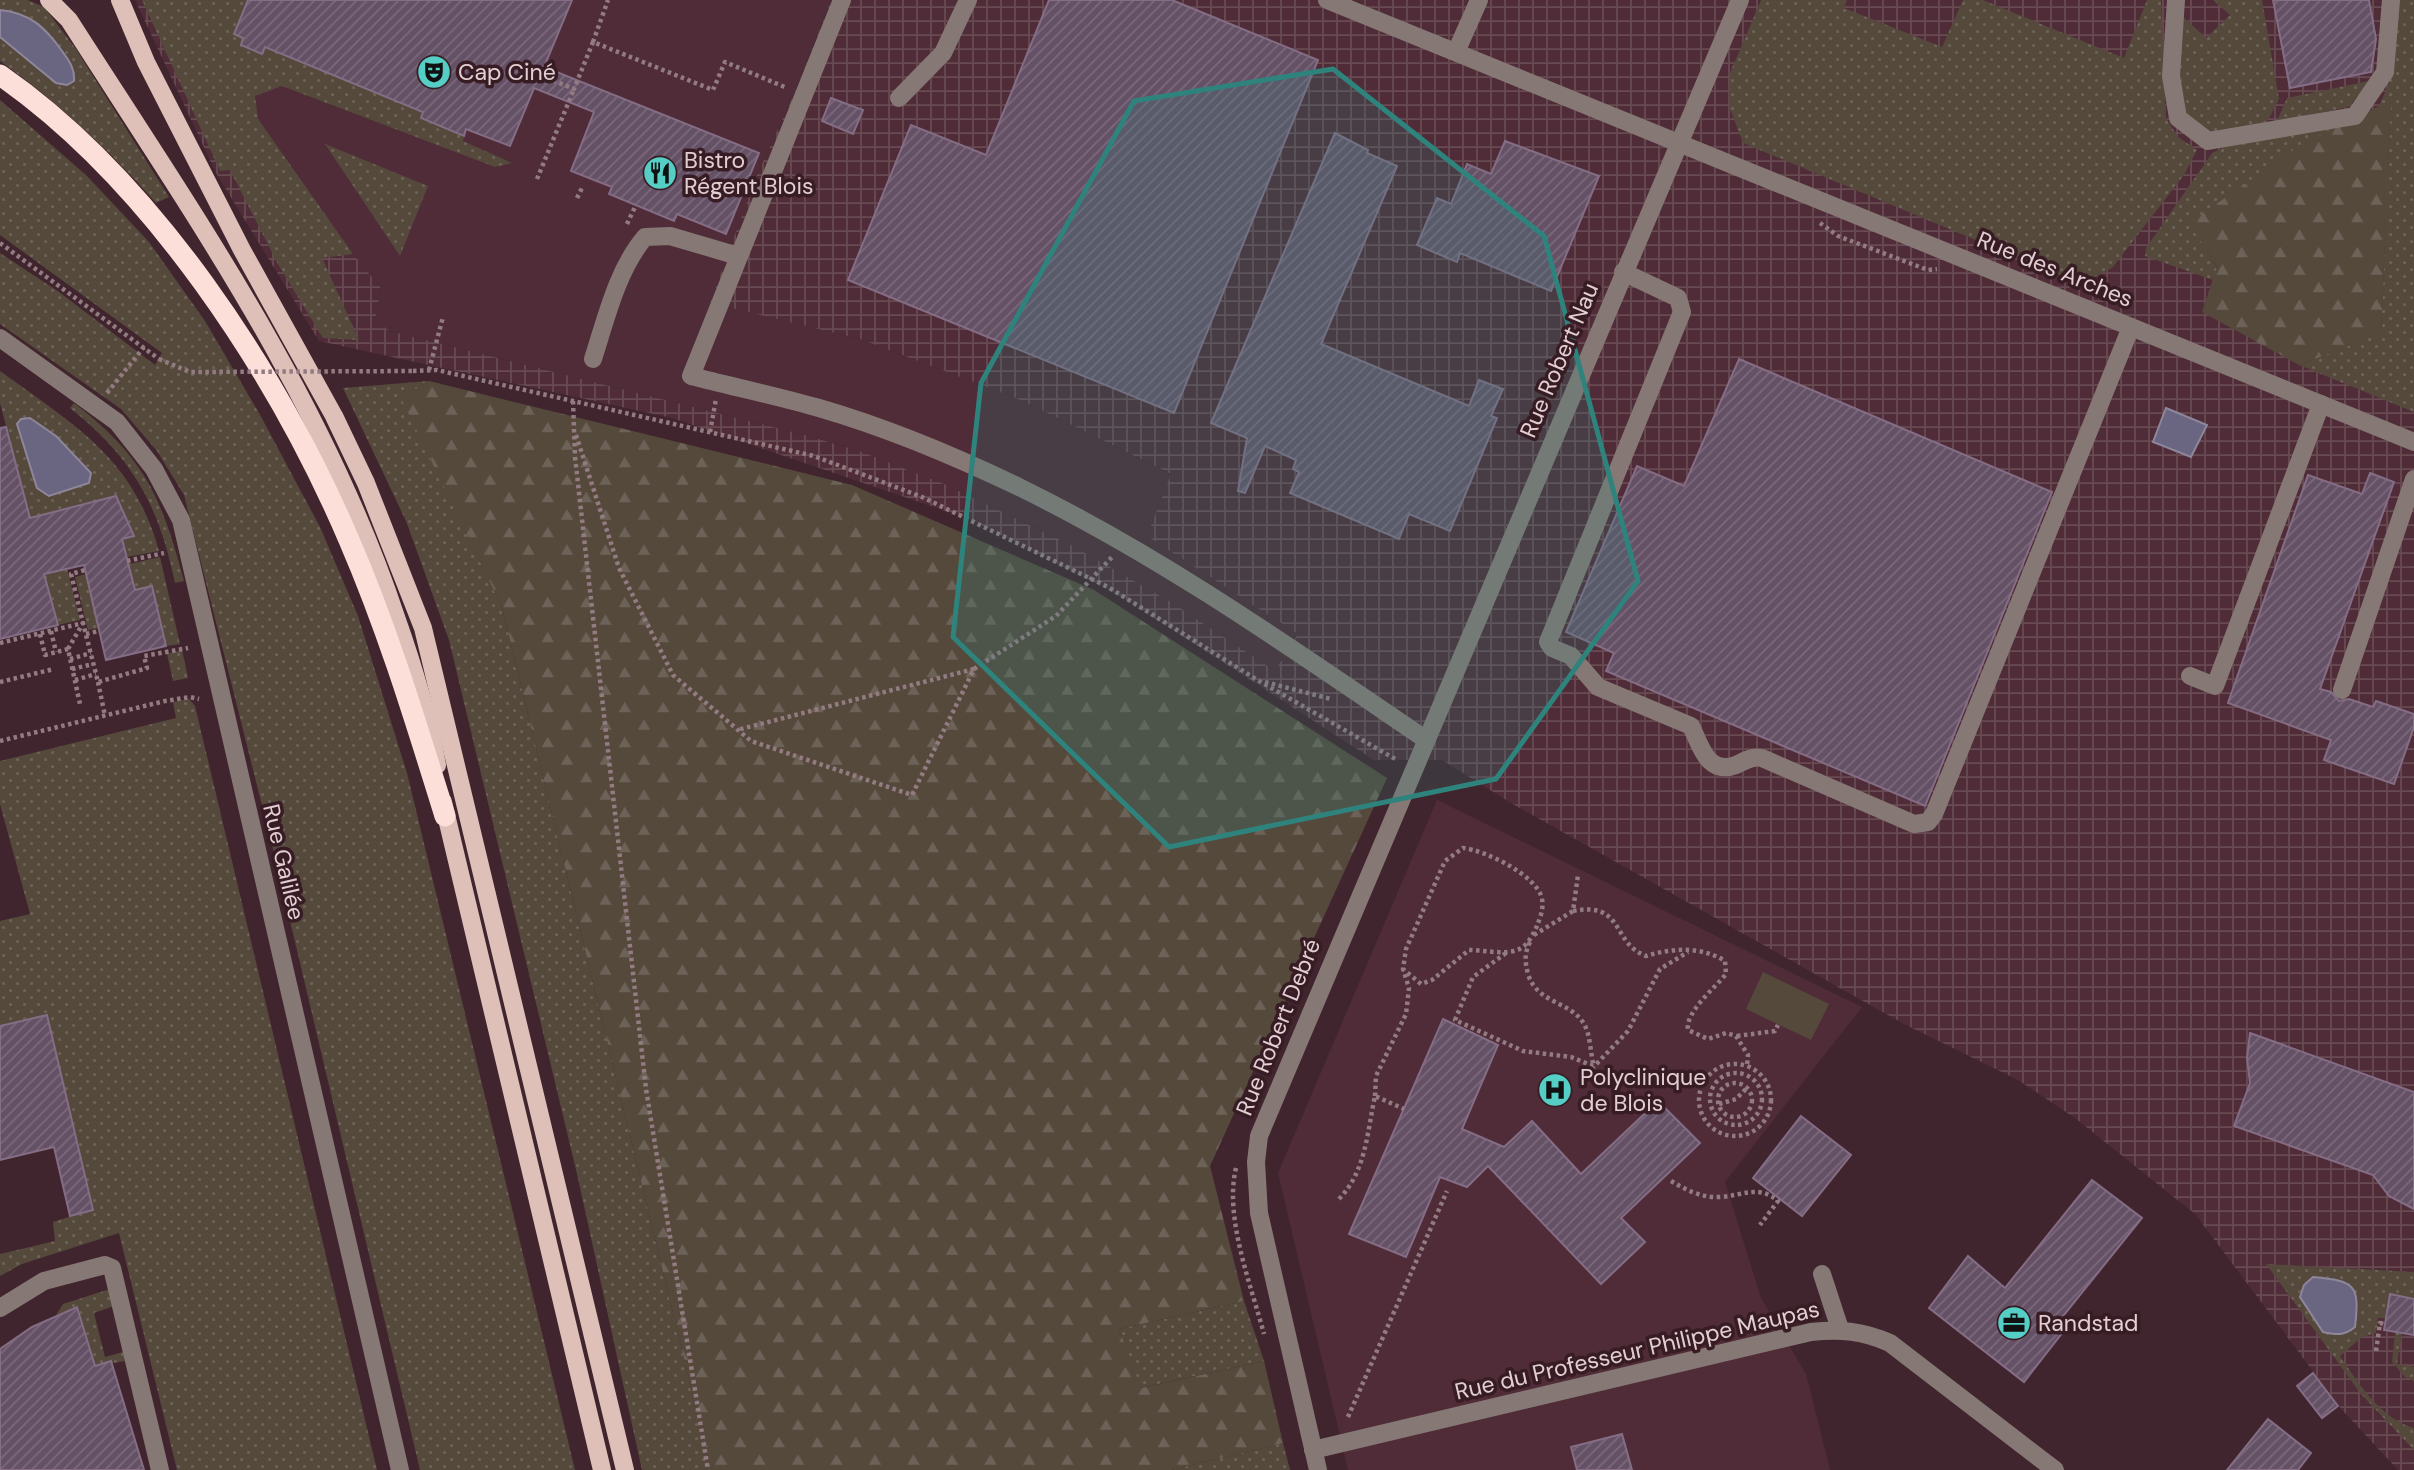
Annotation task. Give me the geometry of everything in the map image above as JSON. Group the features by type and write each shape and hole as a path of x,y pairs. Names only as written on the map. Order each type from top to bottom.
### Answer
{"highway":[{"path":"0,75 61,122 149,211 198,277 268,384 349,539 386,634 445,816"}],"main road":[{"path":"49,0 69,20 227,263 313,414 358,512 410,657 432,737 445,816 602,1470"},
{"path":"120,0 146,62 366,483 423,628 625,1470"}],"street":[{"path":"842,0 691,376 820,409 935,450 1021,488 1125,544 1233,608 1426,739"},
{"path":"899,98 943,53 968,0"},
{"name":"Rue des Arches","path":"1327,0 2414,442"},
{"path":"1456,52 1479,0"},
{"name":"Rue Robert Nau","path":"1426,739 1740,0"},
{"path":"2176,0 2171,76 2178,118 2208,141 2354,116 2385,72 2391,0"},
{"path":"593,359 635,248 645,237 670,236 738,256"},
{"path":"1623,272 1678,298 1682,312 1548,642 1552,648 1571,656 1598,687 1691,726 1700,750 1710,762 1731,767 1750,759 1762,758 1914,824 1928,822 1934,814 2131,327"},
{"name":"Rue Galilée","path":"0,338 117,422 154,470 181,520 400,1470"},
{"path":"2190,676 2215,686 2321,404"},
{"path":"2342,690 2414,479"},
{"name":"Rue Robert Debré","path":"1318,1470 1259,1213 1256,1162 1259,1136 1426,739"},
{"path":"0,1308 44,1282 105,1265 116,1275 160,1470"},
{"path":"1822,1274 1840,1329"},
{"name":"Rue du Professeur Philippe Maupas","path":"1313,1450 1799,1335 1840,1329 1866,1332 1890,1343 2055,1470"}],"path":[{"path":"537,179 608,0"},
{"path":"593,43 713,90 725,62 789,89"},
{"path":"540,75 574,89"},
{"path":"577,198 583,186"},
{"path":"628,224 635,207"},
{"path":"0,243 159,359 190,372 429,370 814,456 910,492 1091,579 1259,681 1397,760"},
{"path":"429,370 443,317"},
{"path":"95,407 144,347"},
{"path":"710,432 719,384"},
{"path":"573,401 575,457 646,1089 708,1470"},
{"path":"574,427 619,568 673,675 751,741 912,795 974,670"},
{"path":"737,730 974,670 1056,616 1125,544"},
{"path":"127,561 164,553"},
{"path":"85,570 71,574 105,716"},
{"path":"0,643 83,623"},
{"path":"80,704 68,649 83,623"},
{"path":"51,631 56,652"},
{"path":"86,634 99,631"},
{"path":"40,634 45,655 68,649"},
{"path":"98,682 147,668 144,656 188,648"},
{"path":"70,659 91,653"},
{"path":"72,668 93,664"},
{"path":"0,682 54,669"},
{"path":"75,680 96,674"},
{"path":"1259,681 1332,699 1344,699 1358,693"},
{"path":"0,741 190,697 199,699"},
{"path":"1339,1199 1353,1184 1360,1168 1375,1096 1376,1076 1406,1014 1409,988 1403,969 1406,949 1445,861 1463,848 1482,850 1535,886 1542,898 1541,915 1526,951 1525,963 1531,983 1544,998 1583,1022 1589,1033 1588,1048 1594,1067"},
{"path":"1573,911 1578,875"},
{"path":"1403,969 1414,982 1421,984 1432,980 1469,950 1509,952 1521,949 1533,936 1573,911 1598,910 1611,916 1631,947 1646,956 1664,950 1701,950 1725,961 1728,970 1693,1013 1687,1025 1688,1030 1708,1039 1726,1033 1736,1036 1768,1033 1775,1031 1778,1025"},
{"path":"1582,1079 1628,1031 1660,969 1689,951"},
{"path":"1509,952 1473,977 1455,1020 1523,1052 1572,1057 1594,1067"},
{"path":"1736,1036 1748,1055 1747,1066"},
{"path":"1723,1065 1747,1066 1762,1076 1770,1093 1771,1105 1760,1126 1739,1136 1719,1132 1702,1114 1700,1091 1704,1080 1723,1065"},
{"path":"1743,1074 1756,1081 1762,1091 1762,1108 1743,1125 1724,1122 1713,1112 1710,1103 1713,1086 1722,1077 1743,1074"},
{"path":"1756,1081 1762,1076"},
{"path":"1722,1077 1727,1085"},
{"path":"1737,1083 1747,1088 1752,1097 1747,1112 1736,1117 1725,1114 1719,1104 1720,1093 1727,1085 1737,1083"},
{"path":"1719,1104 1736,1099 1747,1088"},
{"path":"1375,1096 1404,1109"},
{"path":"1751,1105 1762,1108"},
{"path":"1719,1132 1724,1122"},
{"path":"1671,1181 1702,1195 1720,1197 1742,1191 1769,1194 1779,1201 1760,1226"},
{"path":"1348,1417 1447,1191"},
{"path":"2376,1351 2381,1323 2385,1324"}],"highlighted area":[{"path":"1333,69 1544,236 1638,581 1496,779 1169,847 953,637 981,383 1134,101"}],"shaded area":[{"path":"135,0 238,0 219,44 288,88 282,86 255,96 258,119 353,254 381,288 375,321 390,331 805,435 859,451 944,484 1073,546 1171,602 1275,671 1298,634 1147,536 1171,474 1023,401 860,339 710,303 756,177 798,85 831,0 2414,0 2414,1470 2398,1470 2343,1411 2195,1214 2075,1118 2018,1080 1904,1024 1511,803 1442,760 1374,760 1117,594 969,519 672,418 319,341 216,173"},
{"path":"238,0 831,0 798,85 756,177 711,303 860,339 1023,401 1172,475 1147,536 1299,634 1286,656 1275,671 1171,602 1073,546 1014,517 859,451 805,435 390,331 375,321 381,288 353,254 258,119 254,96 282,86 218,44"},
{"path":"0,10 20,14 43,28 69,61 74,72 74,81 67,85 56,83 0,37"},
{"path":"2166,408 2207,425 2191,457 2153,442"},
{"path":"30,418 56,436 91,473 89,483 49,496 37,488 17,424 21,419"},
{"name":"Polyclinique de Blois","path":"1437,800 1862,1007 1725,1182 1761,1298 1806,1374 1830,1470 1348,1470 1278,1173"},
{"path":"2313,1277 2338,1280 2352,1287 2356,1302 2355,1327 2340,1334 2323,1332 2300,1297 2304,1285"}],"green space":[{"path":"0,0 27,0 44,7 76,49 169,197 156,203 82,128 43,93 0,61"},
{"path":"142,0 248,0 234,34 243,38 241,45 262,54 265,47 423,112 421,119 464,136 463,141 512,163 495,167 282,86 255,96 258,119 353,254 322,258 359,340 323,338 279,266 230,170 220,171"},
{"path":"1761,0 1847,0 1844,8 1942,47 1963,0 1983,0 2124,58 2147,0 2161,0 2166,118 2178,137 2197,150 2184,175 2112,268 2081,284 1743,143 1729,106 1730,73"},
{"path":"2213,0 2262,0 2279,99 2267,122 2207,134 2187,119 2177,60 2181,15 2206,38 2230,15"},
{"path":"2398,0 2414,0 2414,412 2299,365 2381,333 2391,101 2379,106 2390,81"},
{"path":"2369,81 2349,107 2277,121 2287,98"},
{"path":"0,100 87,176 149,242 205,321 259,413 320,527 358,616 407,773 575,1470 420,1470 274,853 184,495 157,451 121,409 0,324 0,253 59,292 155,365 162,353 0,235"},
{"path":"2391,100 2381,333 2299,365 2202,312 2217,267 2189,223 2298,147"},
{"path":"2337,128 2298,147 2190,223 2217,268 2213,280 2145,256 2146,248 2212,153 2231,144"},
{"path":"325,144 428,186 400,256"},
{"path":"0,371 76,427 117,467 148,518 159,551 127,557 122,539 134,536 115,496 30,518 0,403"},
{"path":"429,381 402,398 502,607 711,1470 642,1470 577,1174 449,640 406,521 343,388"},
{"path":"429,381 852,485 1094,590 1387,778 1210,1166 1244,1301 1119,1329 1141,1388 1264,1361 1283,1443 1171,1470 711,1470 502,607 401,398"},
{"path":"74,403 118,442 147,481 167,525 184,581 175,583 161,530 140,485 111,446 70,408"},
{"path":"160,557 180,644 166,646 152,586 135,590 129,564"},
{"path":"67,569 80,620 58,625 44,574"},
{"path":"86,574 99,628 88,630 75,577"},
{"path":"182,650 188,678 173,681 167,654"},
{"path":"189,699 195,706 377,1470 177,1470 119,1233 22,1264 0,1276 0,1254 55,1241 53,1222 93,1209 47,1015 0,1026 0,921 30,914 0,804 0,761 176,718 173,702"},
{"path":"1763,972 1829,1004 1811,1040 1746,1009"},
{"path":"2266,1264 2414,1272 2414,1299 2390,1295 2386,1318 2378,1318 2376,1333 2362,1337 2340,1356 2371,1399 2391,1417 2414,1428 2414,1450 2361,1394"},
{"path":"110,1289 114,1306 94,1313 105,1357 123,1352 125,1361 95,1366 78,1307 56,1315 63,1304"},
{"path":"1244,1301 1264,1361 1140,1388 1119,1329"},
{"path":"2395,1332 2402,1333 2397,1364 2414,1367 2414,1381 2405,1377 2392,1362"},
{"path":"1283,1443 1290,1470 1171,1470"}],"building":[{"name":"Cap Ciné","path":"248,0 572,0 544,67 759,153 726,234 677,214 674,221 609,194 612,187 571,171 594,112 534,88 510,146 466,129 464,136 421,118 423,112 265,47 262,54 241,45 243,38 234,34"},
{"path":"1049,0 1172,0 1318,60 1174,413 848,280 911,125 986,155"},
{"path":"2273,0 2369,0 2376,39 2371,72 2290,88"},
{"path":"831,98 863,110 853,134 822,121"},
{"path":"1335,133 1368,150 1367,153 1397,166 1321,344 1469,406 1479,380 1503,389 1491,416 1497,418 1450,531 1409,514 1399,539 1290,493 1299,472 1293,469 1296,460 1265,446 1245,493 1238,491 1247,438 1211,423"},
{"path":"1505,141 1599,176 1551,291 1460,253 1457,262 1417,245 1437,198 1451,204 1467,164 1491,174"},
{"path":"1739,359 2052,492 1925,806 1606,671 1614,653 1566,632 1637,466 1684,486"},
{"path":"6,427 30,518 116,496 134,536 122,539 135,590 152,586 166,646 106,660 84,565 44,574 58,625 0,639 0,428"},
{"path":"2370,473 2394,482 2320,689 2331,692 2339,701 2349,699 2373,707 2376,701 2414,714 2414,727 2394,784 2324,760 2331,740 2228,703 2308,475 2362,494"},
{"path":"47,1015 93,1210 70,1216 54,1147 0,1160 0,1026"},
{"path":"1443,1019 1498,1045 1462,1129 1504,1147 1532,1121 1581,1174 1658,1101 1700,1143 1621,1218 1645,1242 1601,1284 1488,1166 1467,1187 1440,1177 1406,1257 1349,1234"},
{"path":"2250,1033 2414,1092 2414,1209 2389,1196 2373,1175 2234,1126 2250,1083 2247,1058"},
{"path":"1801,1116 1851,1155 1802,1216 1753,1178"},
{"path":"2092,1180 2142,1218 2055,1326 2063,1332 2024,1382 1929,1308 1968,1256 2005,1288"},
{"path":"2390,1294 2414,1299 2414,1335 2384,1330"},
{"path":"77,1307 95,1366 111,1361 144,1470 0,1470 0,1349 32,1327"},
{"path":"2313,1373 2338,1406 2322,1418 2297,1386"},
{"path":"2268,1419 2311,1453 2298,1470 2227,1470"},
{"path":"1622,1434 1632,1470 1577,1470 1571,1447"}],"place":[{"name":"Cap Ciné","path":"434,72"},
{"name":"Bistro Régent Blois","path":"660,173"},
{"name":"Polyclinique de Blois","path":"1555,1090"},
{"name":"Randstad","path":"2014,1323"}]}
